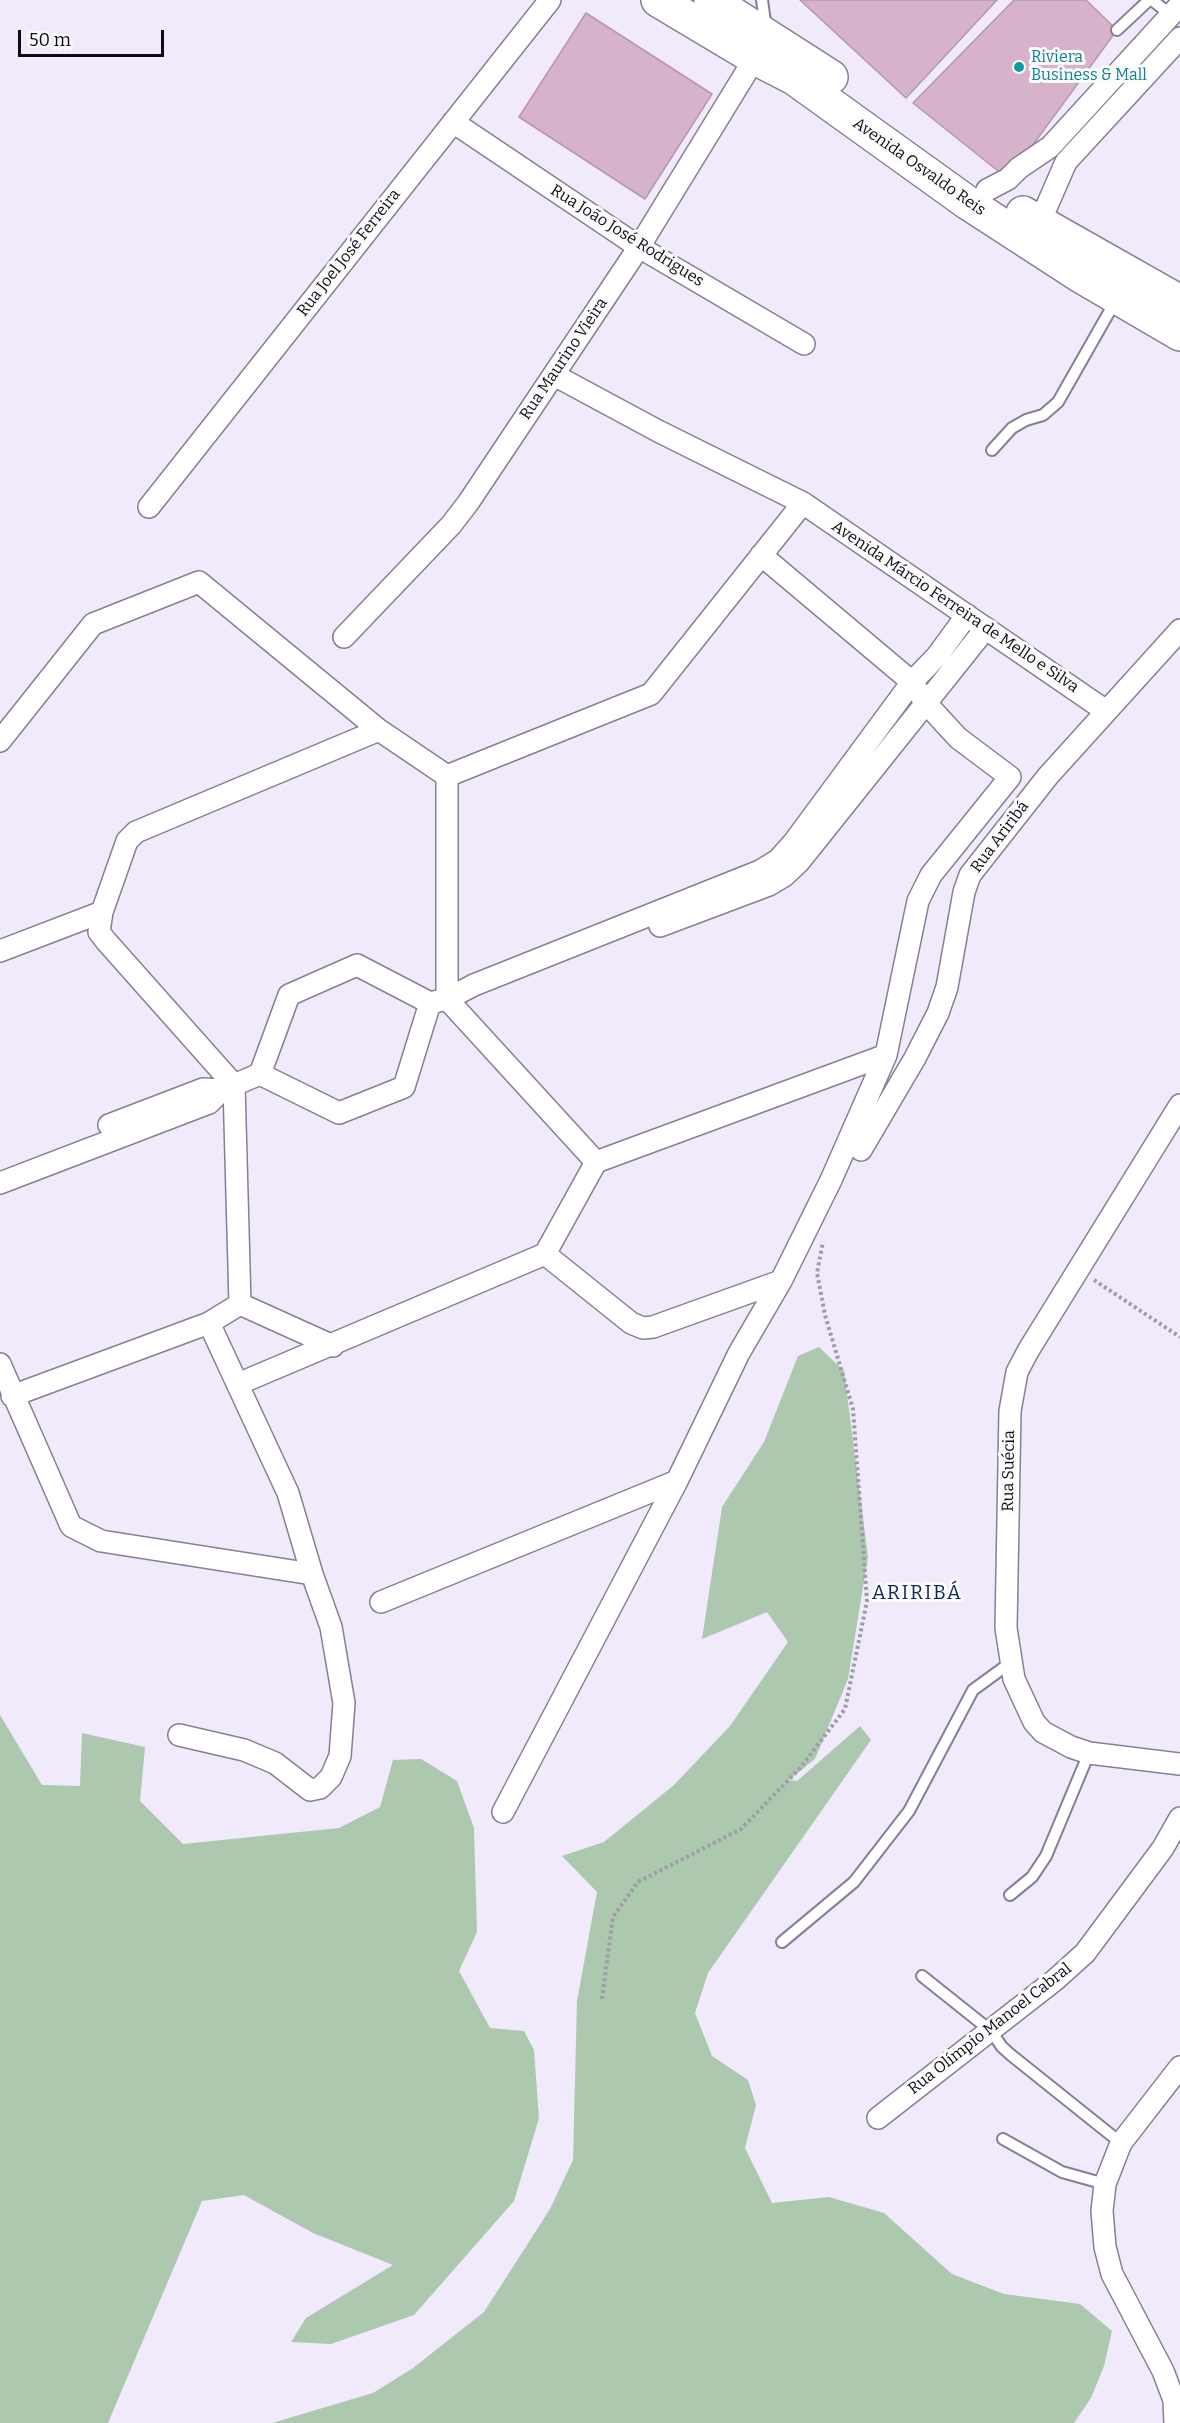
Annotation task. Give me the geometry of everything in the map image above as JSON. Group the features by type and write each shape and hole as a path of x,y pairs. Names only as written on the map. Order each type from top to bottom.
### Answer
{"main road":[{"name":"Avenida Osvaldo Reis","path":"658,0 761,47 806,59 987,190 1040,224 1180,302"},
{"name":"Avenida Osvaldo Reis","path":"711,0 794,78 968,203 1079,275 1180,334"}],"street":[{"name":"Rua Joel José Ferreira","path":"149,507 550,0"},
{"path":"987,190 1008,179 1019,168 1050,147 1177,15"},
{"path":"1040,224 1066,162 1180,38"},
{"name":"Rua Maurino Vieira","path":"344,638 463,510 639,247 761,47"},
{"name":"Rua João José Rodrigues","path":"453,122 639,247 804,344"},
{"path":"1050,147 1066,162"},
{"name":"Avenida Márcio Ferreira de Mello e Silva","path":"554,375 658,431 803,503 1106,711"},
{"path":"447,776 651,694 803,503"},
{"path":"503,1812 677,1481 739,1353 781,1281 831,1180 886,1055 918,901 931,875 1010,777 958,738 925,702 912,682 761,555"},
{"path":"0,741 93,624 199,582 379,730 447,776"},
{"path":"445,999 474,985 760,871 778,860 794,842 912,682 937,656 967,615"},
{"path":"445,999 477,994 769,885 784,876 799,862 986,628"},
{"name":"Rua Ariribá","path":"861,1149 915,1058 938,1013 947,987 964,892 970,875 1048,776 1180,630"},
{"path":"942,685 947,717 958,738"},
{"path":"240,1304 228,1088 99,932 102,912 127,841 136,832 379,730"},
{"path":"260,1074 339,1113 404,1087 445,999 447,776"},
{"path":"0,951 102,912"},
{"path":"0,1183 208,1103 228,1088 260,1074 289,995 357,965 445,999 596,1161"},
{"path":"238,1384 333,1346 545,1254 596,1161 886,1055"},
{"path":"0,1167 203,1089 228,1088"},
{"name":"Rua Suécia","path":"1180,1105 1017,1372 1012,1391 1006,1628 1014,1679 1034,1722 1056,1740 1089,1753 1180,1764"},
{"path":"545,1254 631,1323 643,1328 653,1327 781,1281"},
{"path":"240,1304 209,1323 5,1379 71,1526 101,1540 312,1574"},
{"path":"240,1304 333,1346"},
{"path":"179,1735 244,1750 275,1763 310,1790 320,1788 331,1777 340,1756 344,1703 331,1627 312,1574 288,1493 209,1323"},
{"path":"381,1602 677,1481"},
{"name":"Rua Olímpio Manoel Cabral","path":"878,2118 1055,1980 1085,1953 1163,1848 1180,1818"},
{"path":"1175,2423 1174,2400 1163,2371 1112,2274 1104,2237 1102,2211 1105,2184 1121,2143 1180,2067"}],"lane":[{"path":"761,47 762,0"},
{"path":"1117,30 1150,0 1177,15"},
{"path":"992,450 1012,428 1026,420 1043,415 1058,402 1118,297"},
{"path":"782,1942 854,1882 909,1811 973,1690 1010,1663"},
{"path":"1010,1894 1032,1877 1046,1856 1089,1753"},
{"path":"922,1976 991,2031 1002,2047 1121,2143"},
{"path":"1003,2139 1062,2172 1105,2184"}],"path":[{"path":"602,1999 613,1917 638,1882 741,1829 801,1767 844,1709 867,1600 853,1409 825,1315 818,1273 824,1237"},
{"path":"1078,1270 1180,1337"}],"green space":[{"path":"819,1347 844,1371 868,1557 848,1679 815,1759 789,1780 797,1781 860,1726 871,1740 708,1973 695,2013 712,2056 748,2080 756,2105 745,2148 772,2203 829,2197 884,2213 952,2274 1004,2294 1080,2304 1112,2331 1104,2366 1091,2398 1074,2423 272,2423 373,2393 413,2368 484,2312 550,2209 573,2160 577,2001 597,1892 562,1856 604,1842 674,1785 730,1726 788,1642 767,1612 702,1639 722,1507 764,1442 798,1356"},
{"path":"0,1715 42,1785 80,1786 82,1733 145,1747 140,1801 183,1844 339,1828 380,1807 393,1760 421,1759 457,1781 474,1828 477,1932 459,1971 490,2028 524,2031 534,2050 539,2118 514,2201 414,2315 331,2344 291,2342 306,2318 393,2265 313,2233 244,2195 202,2201 108,2423 0,2423"}],"building":[{"path":"800,0 997,0 906,98"},
{"name":"Riviera Business & Mall","path":"1014,0 1086,0 1117,30 1008,179 913,103"},
{"path":"586,13 712,94 645,199 519,117"}],"place":[{"name":"Riviera Business & Mall","path":"1019,67"}],"district":[{"name":"ARIRIBÁ","path":"917,1593"}]}
